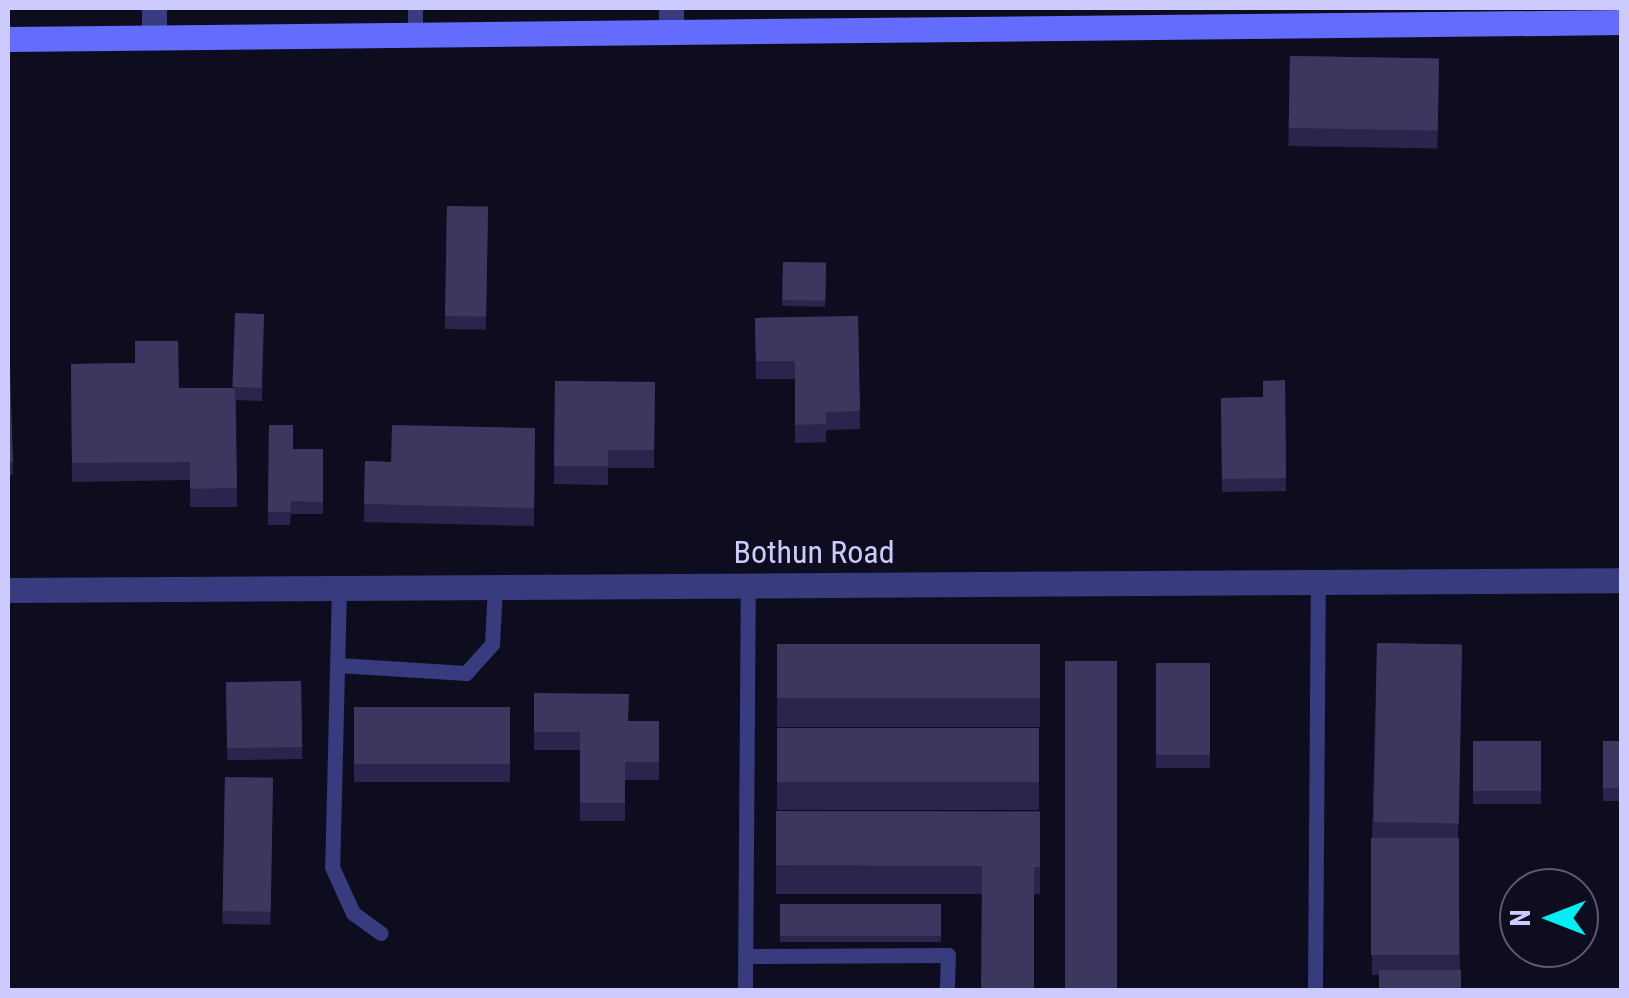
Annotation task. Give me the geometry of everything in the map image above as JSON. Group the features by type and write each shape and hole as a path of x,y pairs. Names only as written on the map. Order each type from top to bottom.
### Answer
{"street":[{"path":"154,8 154,34"},
{"path":"8,39 415,20 1444,15 1622,22"},
{"name":"Bothun Road","path":"8,590 1622,580"}],"lane":[{"path":"1314,990 1318,582"},
{"path":"745,990 748,585"},
{"path":"338,664 466,673 492,644 495,587"},
{"path":"339,588 332,867 353,913 381,933"},
{"path":"746,956 948,956 948,990"}],"building":[{"path":"1290,56 1439,59 1438,131 1289,128"},
{"path":"447,206 488,207 486,317 445,316"},
{"path":"783,262 826,263 825,301 782,300"},
{"path":"235,313 264,314 261,388 232,387"},
{"path":"858,316 860,411 826,412 826,424 795,425 795,361 756,361 755,318"},
{"path":"135,341 178,341 179,388 235,388 237,488 190,489 190,462 72,463 71,364 135,363"},
{"path":"10,371 13,462 8,462"},
{"path":"1285,380 1286,478 1222,479 1221,398 1263,397 1263,381"},
{"path":"555,381 655,382 654,450 608,450 608,466 554,466"},
{"path":"269,425 293,425 293,449 323,449 323,502 291,501 290,512 268,512"},
{"path":"392,425 535,428 534,508 364,504 365,461 391,462"},
{"path":"1377,643 1462,644 1459,823 1374,822"},
{"path":"777,644 1040,644 1040,698 777,698"},
{"path":"1065,661 1117,661 1117,990 1065,990"},
{"path":"1156,663 1210,663 1210,755 1156,755"},
{"path":"301,681 302,747 227,748 226,682"},
{"path":"534,693 629,694 628,721 659,721 659,762 625,762 625,803 580,803 580,732 534,732"},
{"path":"354,707 510,707 510,764 354,764"},
{"path":"777,728 1039,728 1039,782 777,782"},
{"path":"1473,741 1541,741 1541,791 1473,791"},
{"path":"1603,741 1622,741 1622,788 1603,788"},
{"path":"225,777 273,778 271,912 223,911"},
{"path":"776,811 1040,812 1040,867 1034,867 1034,990 981,990 982,866 776,865"},
{"path":"1371,838 1459,838 1459,955 1371,955"},
{"path":"780,904 941,904 941,936 780,936"},
{"path":"1379,970 1461,970 1461,990 1379,990"}]}
